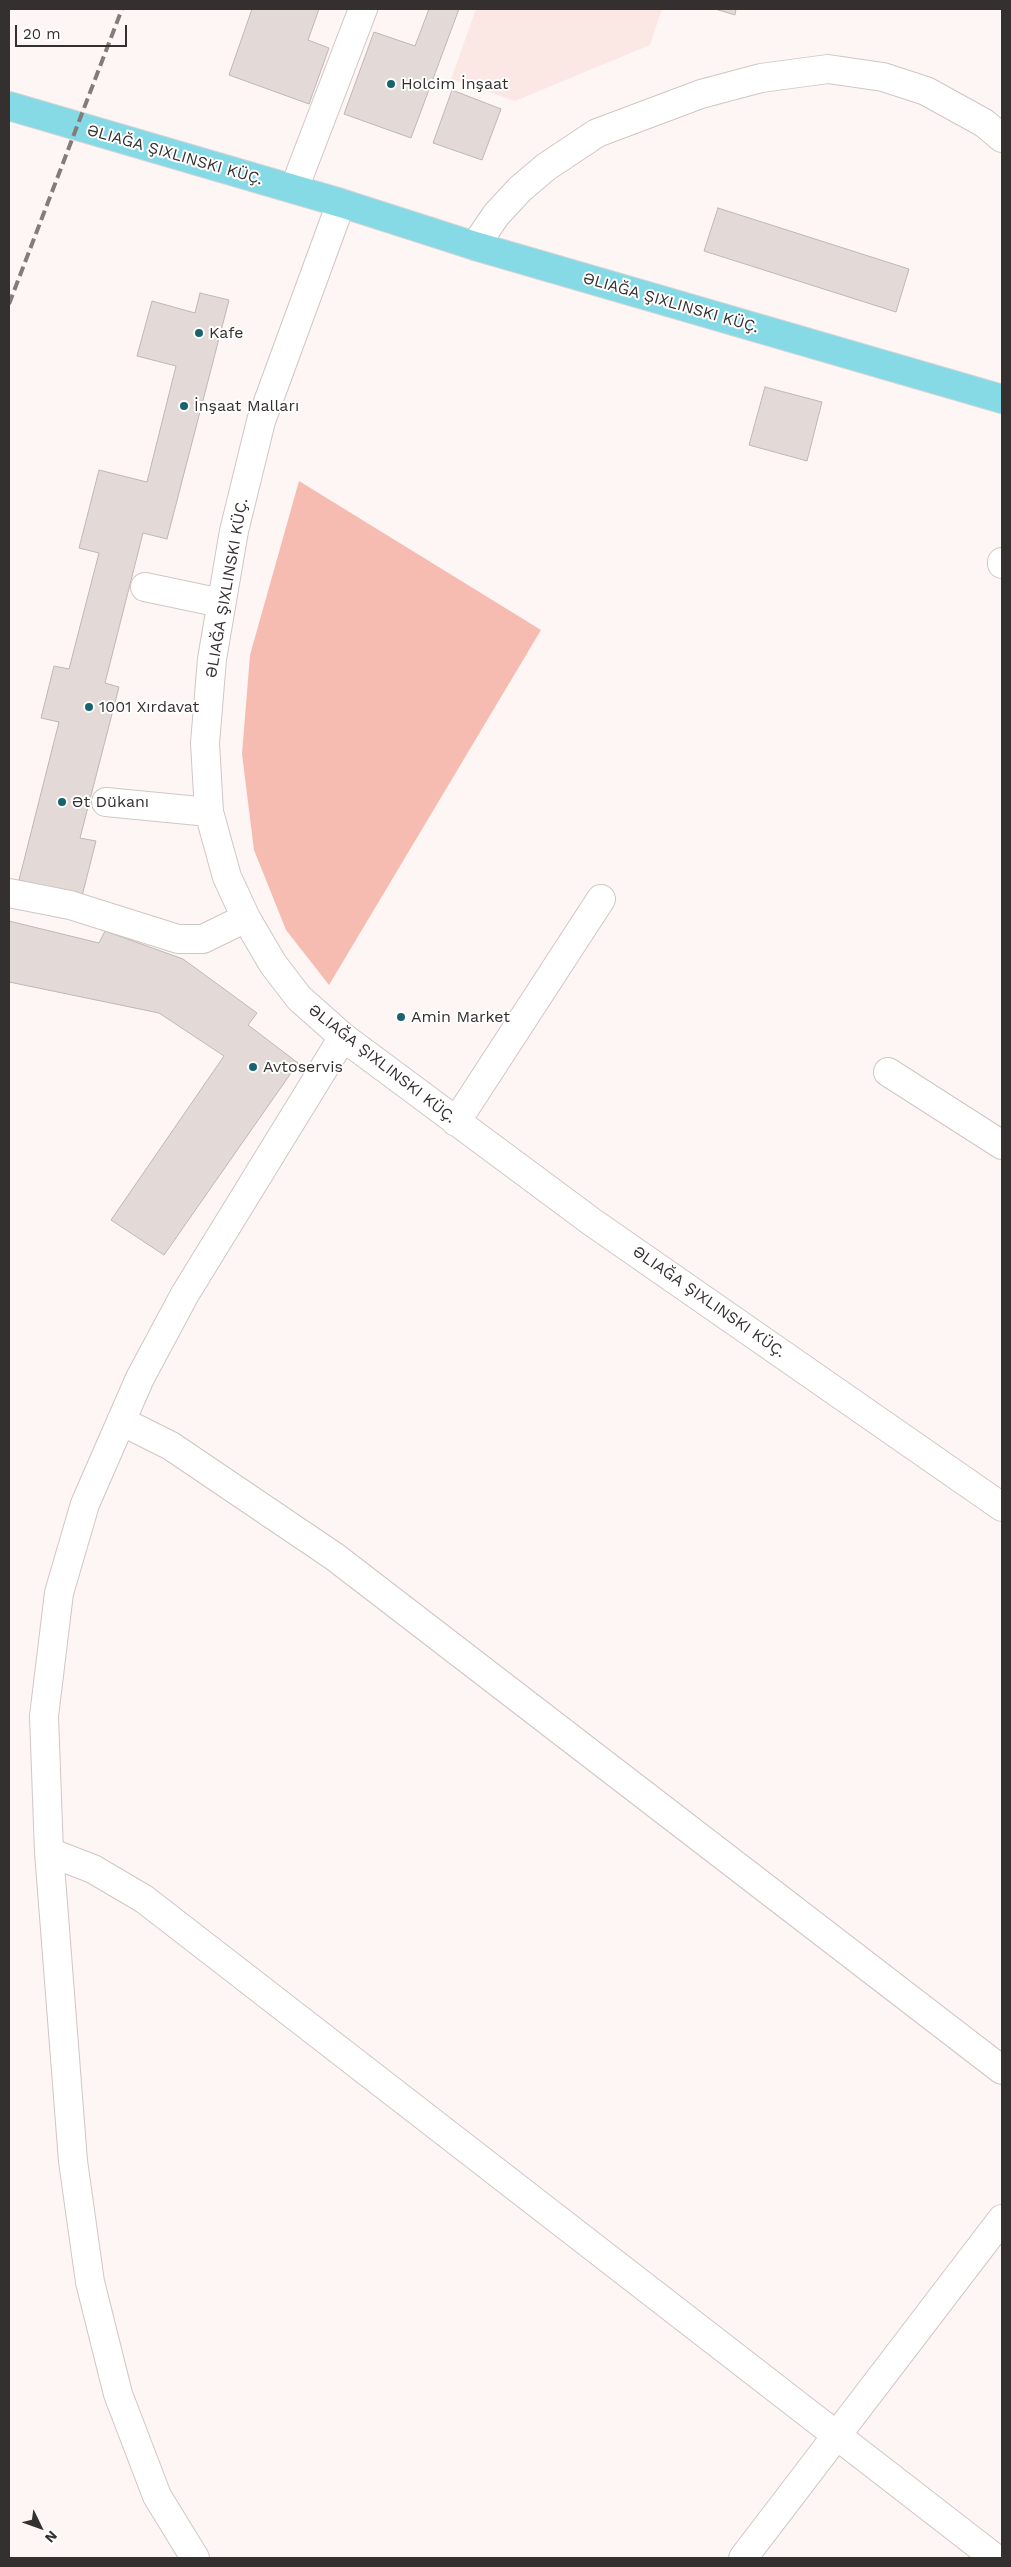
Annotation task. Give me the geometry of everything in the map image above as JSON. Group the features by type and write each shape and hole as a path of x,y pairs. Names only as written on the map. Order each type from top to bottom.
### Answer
{"main road":[{"path":"9,106 341,203 474,246 1002,399"}],"street":[{"path":"294,189 363,9"},
{"path":"474,246 496,215 520,189 546,167 597,133 701,94 761,78 828,69 883,77 926,91 984,123 1002,138"},
{"path":"341,203 261,420 234,531 212,659 204,744 209,812 228,877 246,918 273,964 299,998 343,1037 592,1222 1001,1502"},
{"path":"145,587 221,603"},
{"path":"106,802 209,812"},
{"path":"9,893 70,905 178,939 203,939 246,918"},
{"path":"456,1122 600,899"},
{"path":"194,2558 153,2486 118,2394 90,2282 73,2161 49,1852 44,1716 59,1593 85,1504 121,1421 140,1378 185,1294 343,1037"},
{"path":"888,1072 1002,1145"},
{"path":"121,1421 171,1446 335,1556 1002,2070"},
{"path":"49,1852 93,1869 144,1899 995,2558"},
{"path":"743,2558 1002,2219"}],"shaded area":[{"path":"476,9 662,9 650,45 515,101 451,79"},
{"path":"299,481 541,630 329,985 286,930 254,850 242,754 250,655"}],"building":[{"path":"252,9 319,9 308,40 329,48 309,104 229,75"},
{"path":"429,9 459,9 411,138 344,114 374,32 415,46"},
{"path":"715,9 736,9 735,15"},
{"path":"452,90 501,109 482,160 433,143"},
{"path":"718,208 909,269 896,312 704,251"},
{"path":"200,293 229,300 167,539 143,533 105,683 119,687 80,838 96,841 82,896 19,880 59,722 41,718 54,666 69,669 99,553 79,548 99,470 147,482 176,366 137,356 152,301 195,313"},
{"path":"765,387 822,402 807,461 749,445"},
{"path":"9,921 99,943 105,931 183,959 257,1013 248,1025 298,1063 164,1255 111,1220 224,1056 159,1013 9,982"}],"railway":[{"path":"9,304 122,9"}],"place":[{"name":"Holcim İnşaat","path":"391,84"},
{"name":"Kafe","path":"199,333"},
{"name":"İnşaat Malları","path":"184,406"},
{"name":"1001 Xırdavat","path":"89,707"},
{"name":"Ət Dükanı","path":"62,802"},
{"name":"Amin Market","path":"401,1017"},
{"name":"Avtoservis","path":"253,1067"}]}
